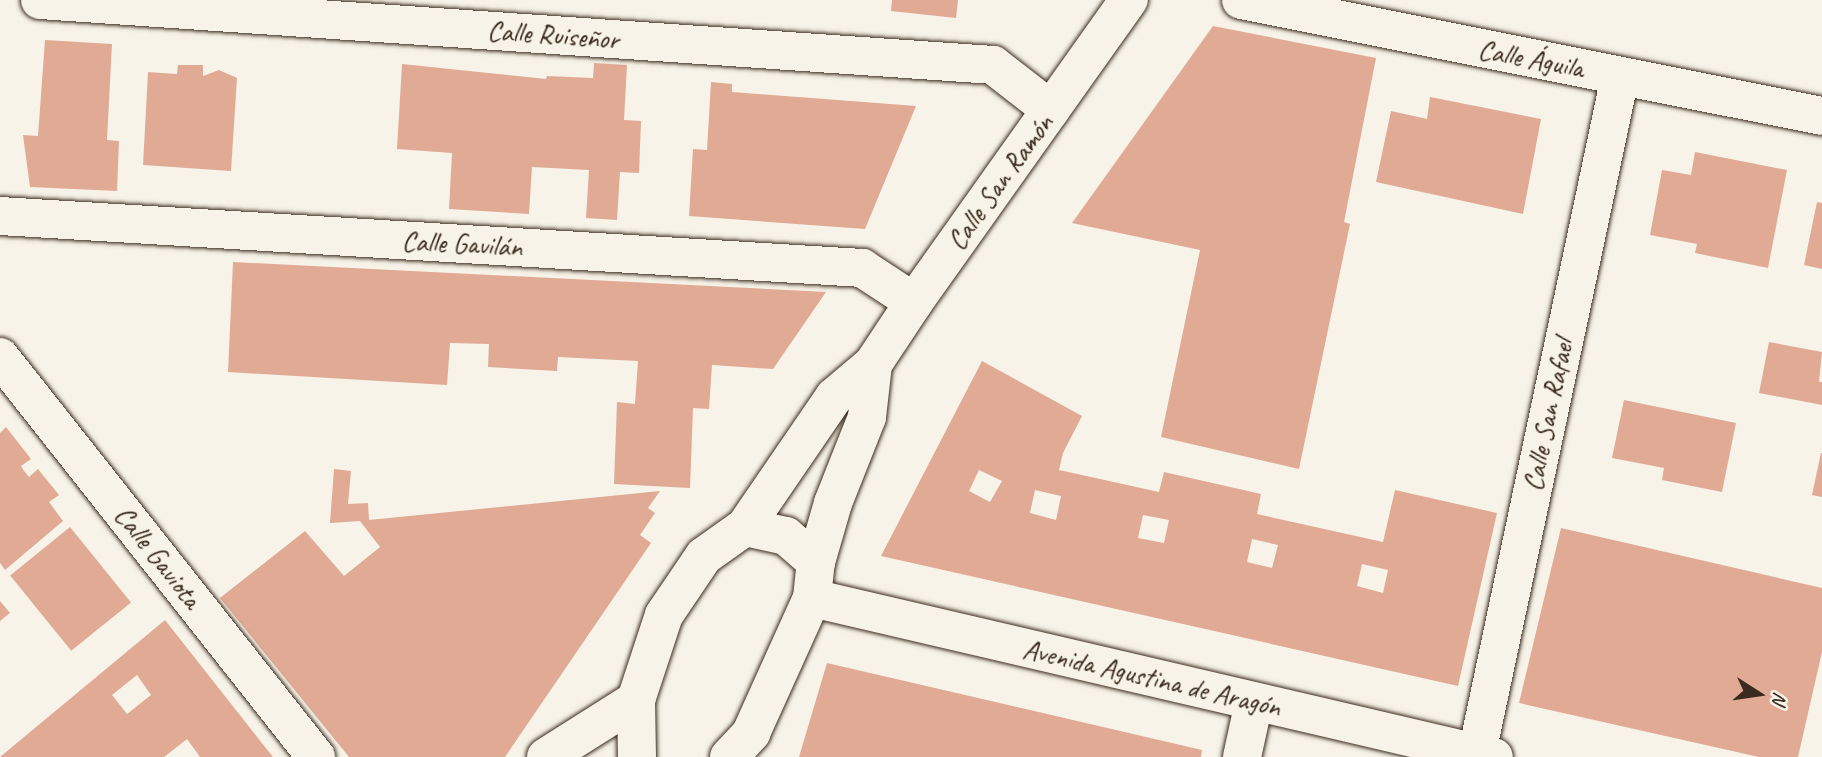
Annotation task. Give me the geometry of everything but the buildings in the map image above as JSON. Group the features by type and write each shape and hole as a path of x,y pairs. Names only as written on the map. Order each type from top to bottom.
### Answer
{"street":[{"name":"Calle Ruiseñor","path":"40,0 993,65 1051,110"},
{"name":"Calle San Ramón","path":"745,527 834,397 873,364 914,302 1129,0"},
{"name":"Calle Águila","path":"1241,0 1822,116"},
{"name":"Calle San Rafael","path":"1485,755 1620,77"},
{"name":"Calle Gavilán","path":"0,216 862,268 914,302"},
{"name":"Calle Gaviota","path":"0,357 316,757"},
{"name":"Calle San Ramón","path":"729,757 751,733 814,580 833,503 867,417 873,364"},
{"path":"648,752 636,700 664,615 704,556 745,527 786,536 814,580"},
{"name":"Avenida Agustina de Aragón","path":"814,580 1254,702 1485,755"},
{"path":"546,757 636,700"},
{"path":"1242,757 1254,702"}]}
